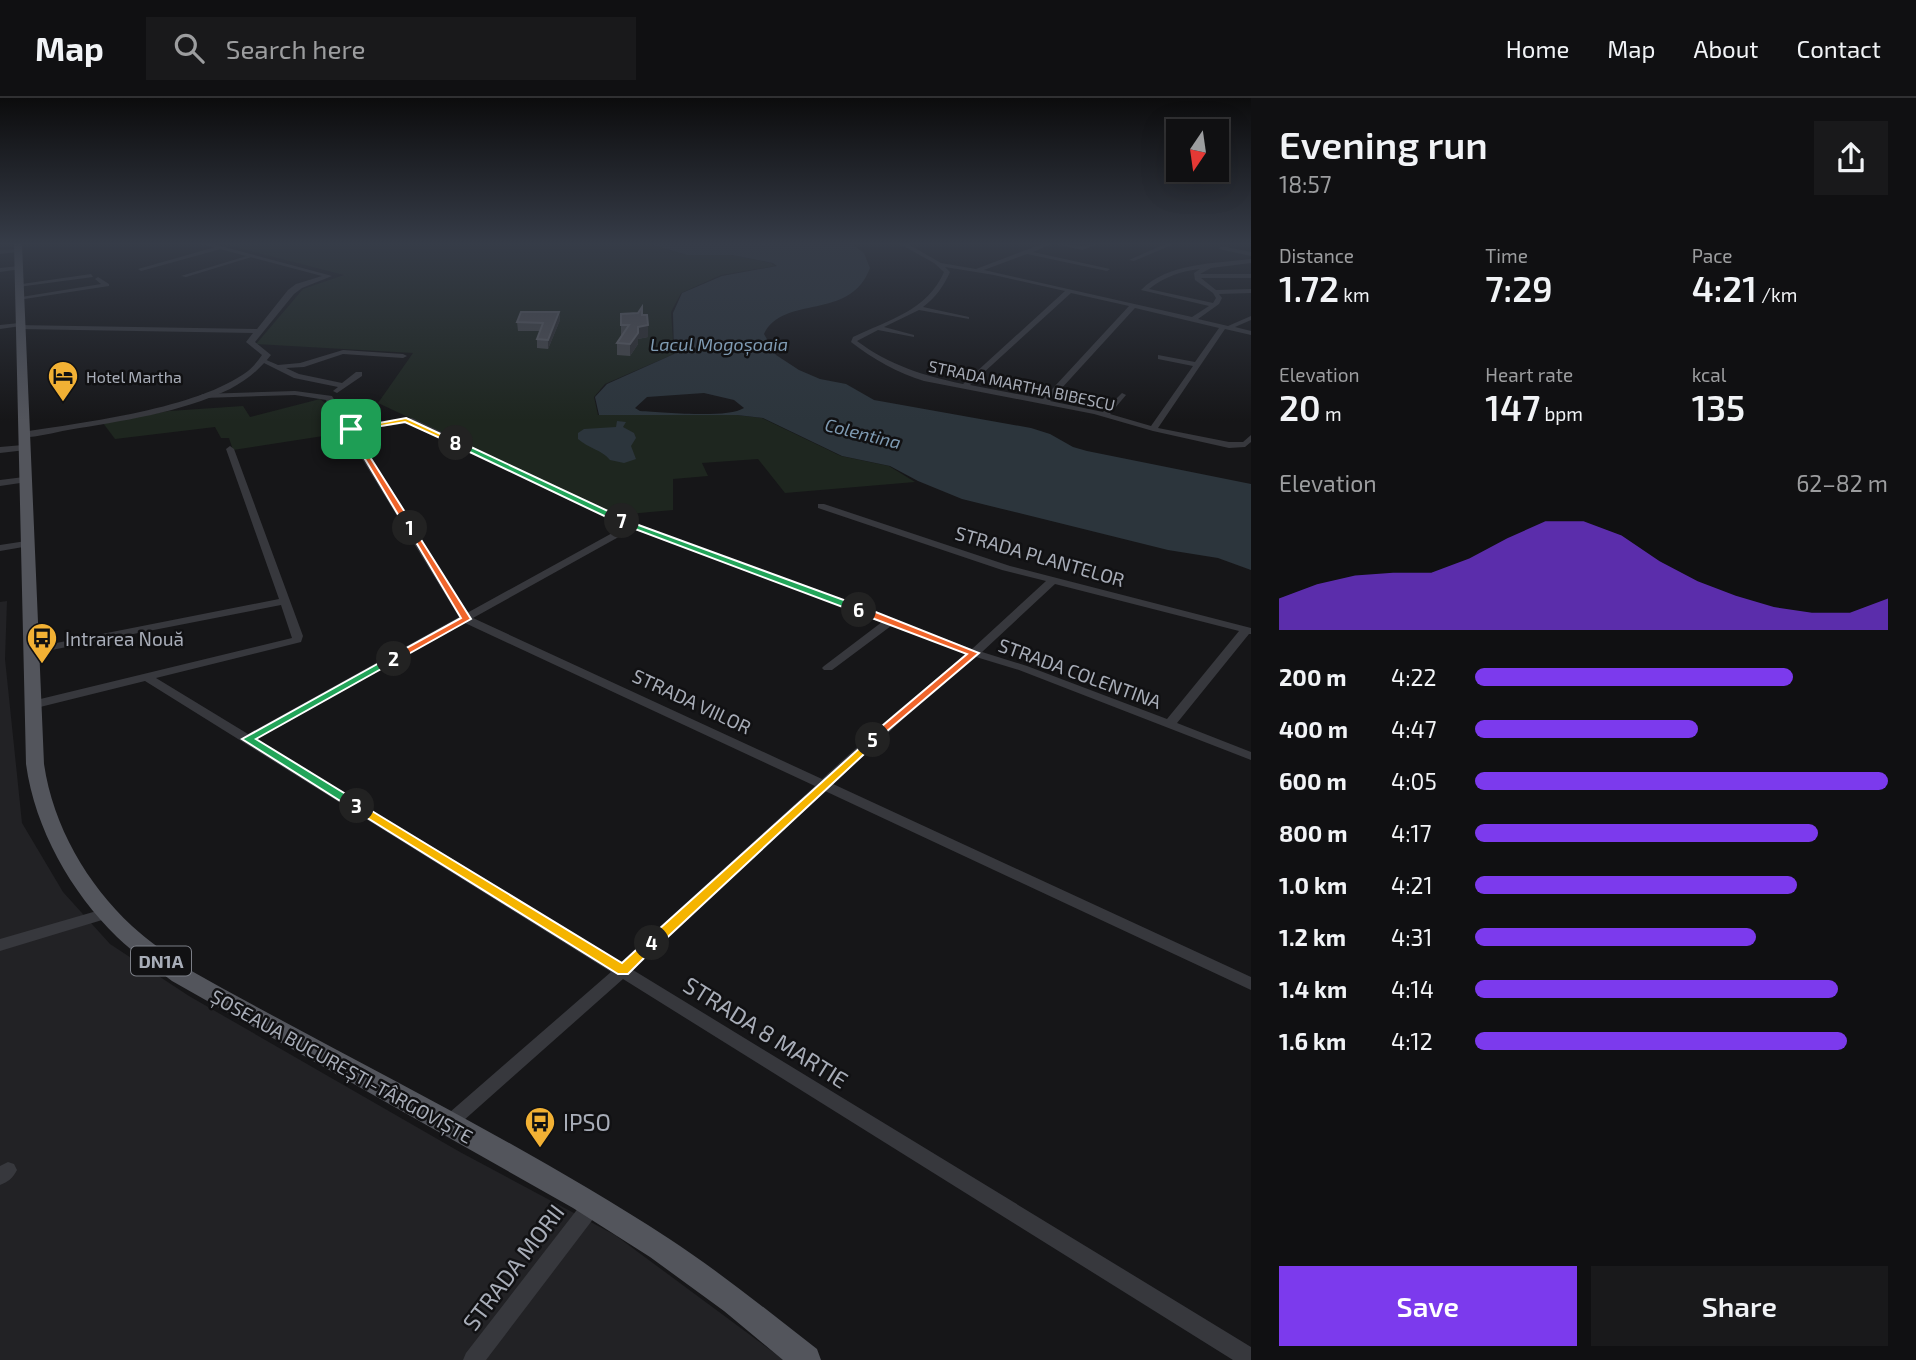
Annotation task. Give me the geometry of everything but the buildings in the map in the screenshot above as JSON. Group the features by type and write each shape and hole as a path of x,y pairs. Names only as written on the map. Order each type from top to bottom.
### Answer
{"main road":[{"name":"ȘOSEAUA BUCUREȘTI-TÂRGOVIȘTE","path":"13,303 23,442 35,764 52,828 84,885 125,932 180,975 593,1204 695,1273 806,1360"}],"street":[{"path":"0,450 203,396 245,377 264,361 266,353 250,344 282,303"},
{"name":"STRADA MARTHA BIBESCU","path":"923,303 901,319 853,341 912,375 1238,446 1250,439"},
{"path":"965,386 1056,303"},
{"path":"1120,303 1251,333"},
{"path":"1204,303 1214,305"},
{"path":"1192,320 1214,305"},
{"path":"1045,402 1133,306"},
{"path":"916,308 967,318"},
{"path":"1153,429 1226,328 1251,318"},
{"path":"13,326 259,331"},
{"path":"878,328 912,336"},
{"path":"902,341 923,330"},
{"path":"276,368 301,365 348,351 403,356"},
{"path":"1161,357 1198,365"},
{"path":"264,361 307,379 344,386"},
{"path":"329,398 359,374"},
{"path":"203,396 295,393 329,398 351,429 466,619"},
{"path":"1105,415 1122,396"},
{"name":"STRADA COLENTINA","path":"351,429 409,420 633,525 974,653 1023,668 1251,756"},
{"path":"32,705 297,640 286,601 230,449"},
{"path":"0,484 24,480"},
{"name":"STRADA PLANTELOR","path":"821,506 1006,568 1249,631"},
{"path":"248,739 633,525"},
{"path":"0,548 26,544"},
{"path":"448,1124 623,970 824,784 1053,580"},
{"path":"31,651 286,601"},
{"name":"STRADA VIILOR","path":"466,619 1251,984"},
{"path":"828,668 890,621"},
{"path":"1169,725 1249,631"},
{"name":"STRADA 8 MARTIE","path":"148,678 1251,1359"},
{"path":"0,945 107,913"},
{"name":"STRADA MORII","path":"474,1360 593,1204"}],"shaded area":[{"path":"291,303 676,303 671,312 674,354 605,384 594,397 598,415 737,415 762,418 841,456 889,466 915,482 785,493 758,459 702,463 708,476 673,479 673,510 617,515 378,403 413,353 256,344"},
{"path":"320,399 329,406 349,432 233,450 229,438 221,438 215,427 115,439 103,423 169,411 243,406 250,417"},
{"path":"7,601 5,659 22,823 63,892 110,944 189,996 460,1152 615,1235 784,1360 0,1360 0,602"}],"water":[{"name":"Lacul Mogoșoaia","path":"678,303 829,303 786,314 773,322 764,334 776,355 799,370 820,379 846,384 874,400 1031,428 1087,451 1251,484 1251,570 1218,558 1168,550 962,499 890,466 842,456 763,418 737,415 599,415 595,397 607,384 674,354 673,313","holes":["704,393 734,400 744,408 709,414 640,411 635,408 647,397"]},
{"path":"617,421 626,422 623,427 634,433 636,438 631,446 636,459 624,463 610,460 578,439 578,433 584,429 616,427"}],"place":[{"name":"Hotel Martha","path":"63,403"},
{"name":"Intrarea Nouă","path":"42,665"},
{"name":"IPSO","path":"540,1149"}],"route":[{"path":"409,420 616,519 974,653 898,717 623,970 248,739 466,619 351,429 409,420"}],"water label":[{"name":"Colentina","path":"863,433"}]}
